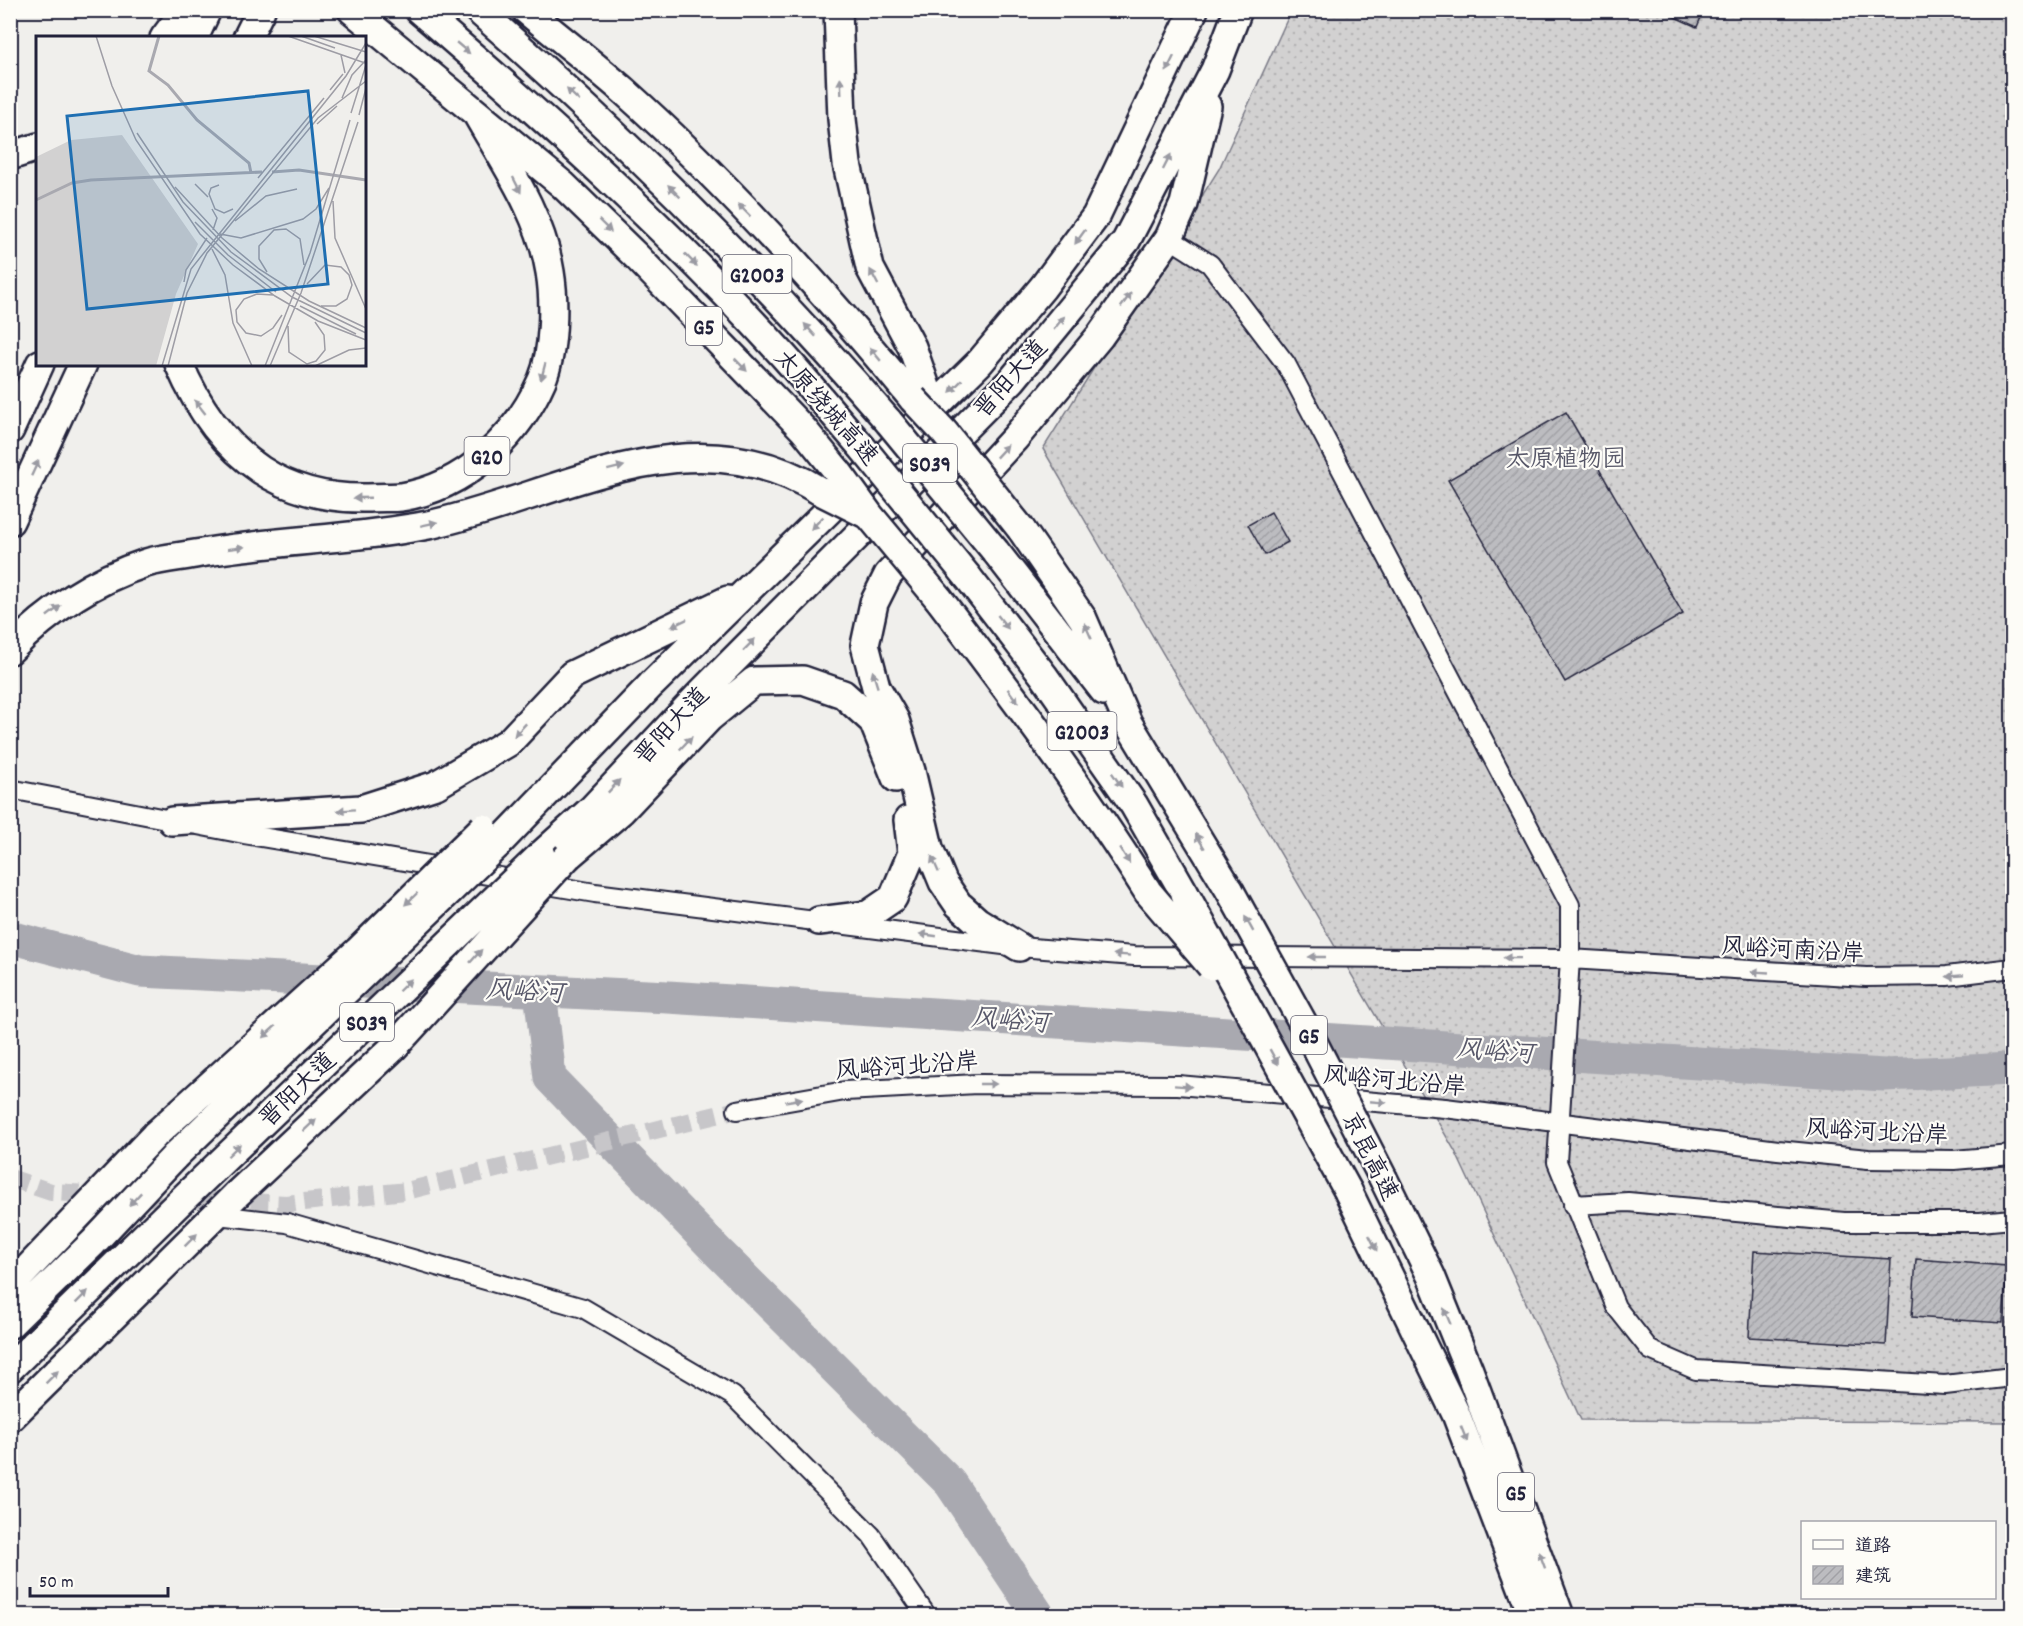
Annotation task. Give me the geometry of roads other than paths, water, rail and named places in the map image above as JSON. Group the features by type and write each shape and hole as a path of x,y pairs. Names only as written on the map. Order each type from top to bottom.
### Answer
{"highway":[{"path":"166,36 185,10"},
{"path":"195,36 207,10"},
{"path":"248,36 261,10"},
{"name":"太原绕城高速","path":"418,10 519,96 630,199 781,353 861,446 967,576 1044,676 1134,805 1245,1006"},
{"name":"太原绕城高速","path":"478,10 648,165 735,251 808,329 889,422 996,552 1128,723"},
{"path":"526,10 624,92 771,237 850,323 919,393"},
{"name":"G5","path":"838,10 842,119 847,164 870,268 912,347 919,393 944,432 1021,529 1083,620 1128,723"},
{"name":"晋阳大道","path":"10,1324 93,1244 175,1156 489,837 598,740 651,685 980,362 1043,287 1096,216 1194,10"},
{"name":"晋阳大道","path":"10,1368 192,1190 541,855 592,809 701,693 1012,380 1126,241 1215,70 1238,10"},
{"name":"G5","path":"359,16 563,185 637,256 803,429 870,516 939,599 1038,729 1113,836 1148,892 1245,1006"},
{"path":"1019,947 977,921 958,904 943,882 929,848 911,771 895,720 876,687 865,645 874,603 888,575 1015,438 1100,336 1169,238 1184,204 1215,70"},
{"name":"G20","path":"179,366 194,399 226,441 262,470 303,490 350,499 402,496 450,481 493,452 522,416 543,378 553,325 550,272 535,220 478,116"},
{"path":"10,156 36,148"},
{"path":"10,430 39,366"},
{"path":"10,521 81,366"},
{"path":"10,650 30,630 66,602 108,579 147,563 211,551 428,525 474,514 611,469 646,461 686,457 726,458 765,466 804,481 870,516"},
{"path":"172,821 361,809 436,785 509,742 572,675 751,589"},
{"path":"10,1418 237,1194 394,1047 568,856 621,811 709,718 754,681 803,680 843,694 873,721 893,769 908,814 912,853 893,898 868,915 819,921"},
{"name":"京昆高速","path":"1128,723 1230,891 1309,1034 1431,1276 1469,1370 1560,1616"},
{"path":"568,856 592,809"},
{"name":"S039","path":"10,1287 156,1134 358,951 489,837"},
{"name":"京昆高速","path":"1245,1006 1348,1191 1456,1414 1533,1616"}],"street":[{"path":"1169,238 1210,264 1286,364 1570,905 1570,967 1557,1162 1616,1307 1650,1350 1696,1370 1945,1385 2013,1377"},
{"name":"风峪河南沿岸","path":"10,789 172,821 595,893 1019,947 1134,956 1866,977 1947,976 2013,968"},
{"name":"风峪河北沿岸","path":"737,1110 845,1091 955,1085 1178,1085 1445,1108 1778,1150 1868,1158 1954,1160 2013,1155"},
{"path":"1573,1204 1628,1202 1844,1222 1980,1222 2013,1219"},
{"path":"217,1215 288,1222 583,1308 733,1396 871,1535 927,1616"}],"waterway":[{"name":"风峪河","path":"10,937 140,971 668,997 1884,1075 2012,1069"},
{"path":"540,991 550,1078 719,1253 950,1483 1039,1616"}],"tunnel":[{"path":"10,1178 51,1192 286,1204 406,1191 737,1110"}],"park label":[{"name":"太原植物园","path":"1566,458"}]}
